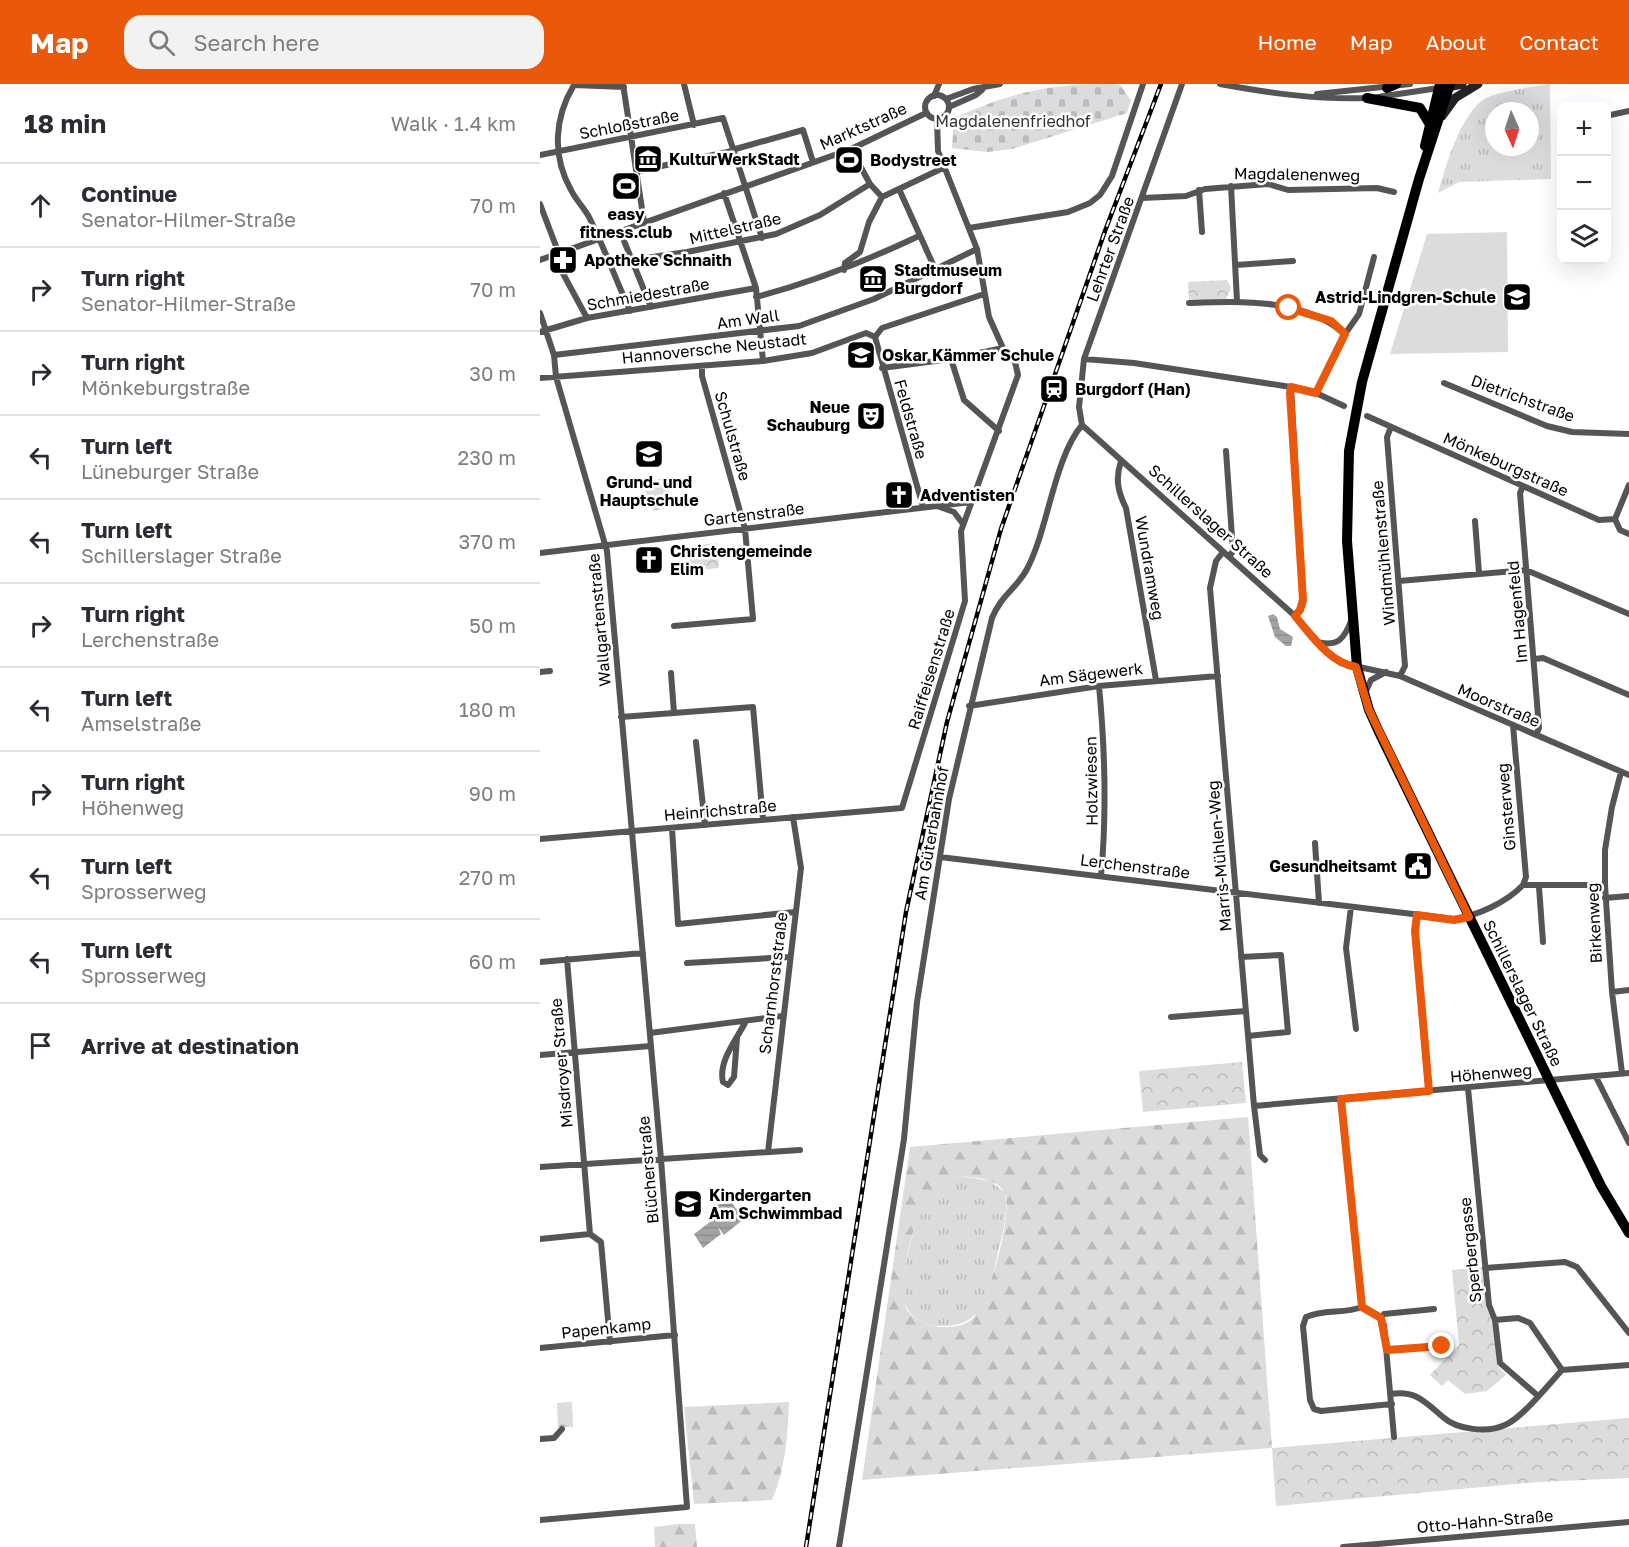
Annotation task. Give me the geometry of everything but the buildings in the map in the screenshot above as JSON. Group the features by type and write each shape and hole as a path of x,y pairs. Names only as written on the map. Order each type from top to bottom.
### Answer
{"main road":[{"path":"1356,667 1347,518 1351,431 1362,382 1444,86"},
{"path":"1367,98 1420,108 1434,122"},
{"name":"Schillerslager Straße","path":"1356,667 1364,696 1469,917 1601,1186 1629,1233"}],"street":[{"path":"684,84 694,125"},
{"path":"937,119 926,112 926,102 934,96 939,84"},
{"path":"937,119 945,116 949,107 982,90 1000,84"},
{"path":"969,228 1068,212 1090,203 1100,195 1112,176 1143,84"},
{"name":"Lehrter Straße","path":"1082,425 1079,407 1084,359 1182,84"},
{"path":"1220,84 1302,96 1367,98 1462,84"},
{"path":"1302,96 1410,84"},
{"path":"1434,122 1455,98 1478,84"},
{"path":"630,311 589,217 570,190 559,151 558,123 574,85 624,85 644,222"},
{"path":"934,96 946,99 973,89 982,90"},
{"path":"946,99 949,107"},
{"path":"1611,115 1629,111"},
{"name":"Marktstraße","path":"540,260 851,148 926,112"},
{"name":"Schloßstraße","path":"540,155 723,118 732,151"},
{"path":"882,368 951,359 1004,348 989,317 977,249 938,151 937,119"},
{"path":"638,171 732,151 803,130 813,162"},
{"path":"851,148 870,184 882,197"},
{"path":"732,151 762,238"},
{"path":"844,270 845,263 860,252 869,222 882,197 943,168"},
{"name":"Mittelstraße","path":"631,260 762,238 791,229 820,215 870,184"},
{"name":"Magdalenenweg","path":"1143,198 1186,196 1199,190 1268,184 1287,190 1377,188 1394,192"},
{"path":"1231,186 1237,301"},
{"path":"899,189 936,271"},
{"path":"1199,190 1202,232"},
{"path":"724,193 756,288 763,361"},
{"path":"540,204 556,255 587,318"},
{"path":"620,231 651,307"},
{"path":"756,297 808,283 844,270 919,236"},
{"name":"Am Wall","path":"554,355 799,326 829,317 936,271 977,249"},
{"path":"1316,393 1345,334 1359,314 1374,256"},
{"path":"1236,265 1293,261"},
{"name":"Schmiedestraße","path":"543,332 587,318 756,288"},
{"name":"Hannoversche Neustadt","path":"540,378 763,361 812,353 866,333 876,337 882,328 984,294"},
{"path":"1189,303 1237,301 1312,314 1331,321 1345,334"},
{"name":"Wallgartenstraße","path":"540,313 543,332 554,355 556,377 606,545 633,831"},
{"name":"Feldstraße","path":"876,337 882,368 923,507"},
{"name":"Raiffeisenstraße","path":"902,808 965,601 961,539 963,524 1015,383 1017,365 1004,348"},
{"path":"951,359 964,400 999,431"},
{"path":"1084,359 1134,363 1291,387 1316,393 1344,406"},
{"name":"Schulstraße","path":"674,626 753,619 745,528 702,376 702,366"},
{"name":"Dietrichstraße","path":"1444,383 1547,426 1572,432 1629,434"},
{"path":"1291,387 1303,600 1295,616"},
{"name":"Mönkeburgstraße","path":"1367,416 1599,520 1615,519"},
{"name":"Schillerslager Straße","path":"1082,425 1295,616 1341,663 1356,667"},
{"name":"Am Güterbahnhof","path":"839,1547 904,1139 917,1002 949,799 969,706 994,612 1002,597 1027,569 1070,444 1082,425"},
{"name":"Windmühlenstraße","path":"1391,427 1387,437 1405,666 1400,676"},
{"name":"Marris-Mühlen-Weg","path":"1226,451 1233,551 1216,561 1210,588 1254,1106 1260,1155 1265,1160"},
{"name":"Wundramweg","path":"1121,462 1116,475 1120,496 1126,508 1156,680"},
{"path":"1629,485 1615,519 1620,530 1629,534"},
{"name":"Im Hagenfeld","path":"1523,486 1520,493 1535,658 1539,728 1536,735"},
{"name":"Gartenstraße","path":"540,553 971,502"},
{"path":"937,505 954,512 963,524"},
{"path":"1475,521 1479,573"},
{"path":"1399,581 1526,570 1629,614"},
{"path":"1317,641 1325,644 1339,642 1344,638 1352,619"},
{"path":"1535,658 1544,658 1629,695"},
{"name":"Moorstraße","path":"1356,667 1400,676 1629,776"},
{"path":"540,672 550,672"},
{"path":"1364,696 1371,680 1386,672"},
{"path":"671,673 674,713"},
{"name":"Am Sägewerk","path":"969,706 1099,686 1218,676"},
{"name":"Holzwiesen","path":"1099,686 1105,746 1103,769 1107,818 1101,876"},
{"path":"621,717 753,708 763,820"},
{"name":"Ginsterweg","path":"1513,726 1526,877 1523,885"},
{"path":"696,742 705,825"},
{"name":"Birkenweg","path":"1621,772 1605,850 1605,898 1612,992 1626,1073"},
{"name":"Heinrichstraße","path":"540,839 902,808"},
{"name":"Scharnhorststraße","path":"768,1152 801,868 793,817"},
{"path":"672,828 678,924 795,912"},
{"name":"Blücherstraße","path":"540,1520 687,1507 651,1033 633,831"},
{"path":"1315,843 1319,903"},
{"name":"Lerchenstraße","path":"940,856 1454,920 1469,917"},
{"path":"1469,917 1516,892 1523,885 1539,887 1605,885"},
{"path":"1539,887 1542,942"},
{"path":"1605,898 1629,896"},
{"path":"1351,907 1346,948 1356,1029"},
{"path":"1417,915 1415,931 1429,1091"},
{"path":"540,962 644,953"},
{"path":"1241,957 1281,955 1288,1032 1248,1036"},
{"path":"687,963 789,957"},
{"name":"Misdroyer Straße","path":"567,959 590,1234"},
{"path":"1612,992 1629,990"},
{"path":"1171,1017 1246,1011"},
{"path":"651,1033 745,1023 782,1016"},
{"path":"737,1038 734,1077 728,1084 723,1082 722,1072 728,1053 745,1023"},
{"path":"540,1055 651,1046"},
{"name":"Höhenweg","path":"1254,1106 1626,1073"},
{"path":"1596,1077 1629,1143"},
{"name":"Sperbergasse","path":"1468,1088 1489,1305 1495,1320 1518,1318 1530,1323 1562,1370"},
{"path":"1341,1099 1362,1307"},
{"path":"540,1167 800,1150"},
{"path":"540,1239 590,1234 601,1242 610,1342"},
{"path":"1485,1268 1565,1262 1577,1267 1629,1333"},
{"path":"1392,1404 1321,1411 1314,1408 1310,1400 1303,1326 1306,1317 1315,1313 1350,1311 1362,1307 1381,1318 1387,1350 1392,1404 1394,1437"},
{"path":"1381,1318 1384,1314 1434,1309"},
{"path":"1495,1320 1500,1363 1537,1395"},
{"name":"Papenkamp","path":"540,1348 675,1335"},
{"path":"1387,1350 1442,1346"},
{"path":"1391,1394 1403,1392 1418,1395 1456,1426 1474,1429 1504,1426 1562,1370 1629,1365"},
{"path":"540,1439 554,1438 562,1429"},
{"name":"Otto-Hahn-Straße","path":"1343,1547 1629,1522"}],"green space":[{"path":"1550,84 1551,179 1459,182 1438,193 1455,141 1469,115 1486,98"},
{"name":"Magdalenenfriedhof","path":"1120,85 1131,100 1127,113 1012,149 987,152 952,148 954,118 974,109 1011,96 1046,88"},
{"path":"1513,157 1514,179 1481,180 1480,159"},
{"path":"1507,232 1508,352 1390,354 1427,234"},
{"path":"1227,280 1231,288 1226,299 1189,301 1188,282"},
{"path":"663,478 674,507 653,511 643,484"},
{"path":"717,543 719,568 690,571 689,546"},
{"path":"1242,1062 1246,1103 1143,1112 1139,1071"},
{"path":"1248,1117 1272,1448 862,1480 910,1147","holes":["961,1176 980,1178 1002,1189 1007,1205 1002,1239 991,1280 978,1312 971,1320 963,1324 936,1326 918,1320 906,1308 906,1262 923,1206 937,1182"]},
{"path":"961,1176 991,1181 1005,1193 1004,1227 986,1299 980,1308 974,1316 964,1322 937,1326 923,1323 907,1308 904,1287 907,1257 919,1214 927,1196 937,1182"},
{"path":"1482,1267 1486,1307 1493,1322 1498,1366 1506,1375 1487,1391 1465,1394 1448,1380 1442,1386 1430,1375 1459,1345 1452,1270"},
{"path":"572,1402 573,1427 558,1427 557,1403"},
{"path":"789,1402 785,1452 772,1500 694,1504 684,1407"},
{"path":"1629,1418 1629,1478 1538,1482 1276,1506 1272,1448"},
{"path":"695,1524 697,1547 655,1547 654,1527"}],"shaded area":[{"path":"1273,614 1277,617 1280,629 1293,637 1291,646 1286,646 1275,637 1268,616"},
{"path":"732,1203 744,1219 724,1235 718,1227 721,1234 703,1248 694,1234 714,1219 713,1205"}],"railway":[{"path":"806,1547 906,912 947,722 1001,529 1105,231 1161,84"}],"place":[{"name":"KulturWerkStadt","path":"648,159"},
{"name":"Bodystreet","path":"849,160"},
{"name":"easy fitness.club","path":"626,186"},
{"name":"Apotheke Schnaith","path":"563,260"},
{"name":"Stadtmuseum Burgdorf","path":"873,279"},
{"name":"Astrid-Lindgren-Schule","path":"1517,297"},
{"name":"Oskar Kämmer Schule","path":"861,355"},
{"name":"Burgdorf (Han)","path":"1054,389"},
{"name":"Neue Schauburg","path":"871,416"},
{"name":"Grund- und Hauptschule","path":"649,454"},
{"name":"Adventisten","path":"899,495"},
{"name":"Christengemeinde Elim","path":"649,560"},
{"name":"Gesundheitsamt","path":"1418,866"},
{"name":"Kindergarten Am Schwimmbad","path":"688,1204"}],"route":[{"path":"1289,308 1331,321 1345,334 1316,393 1291,387 1303,600 1295,616 1330,656 1341,663 1356,667 1369,710 1469,917 1454,920 1417,915 1415,931 1429,1091 1341,1099 1362,1307 1381,1318 1387,1350 1442,1346"}]}
